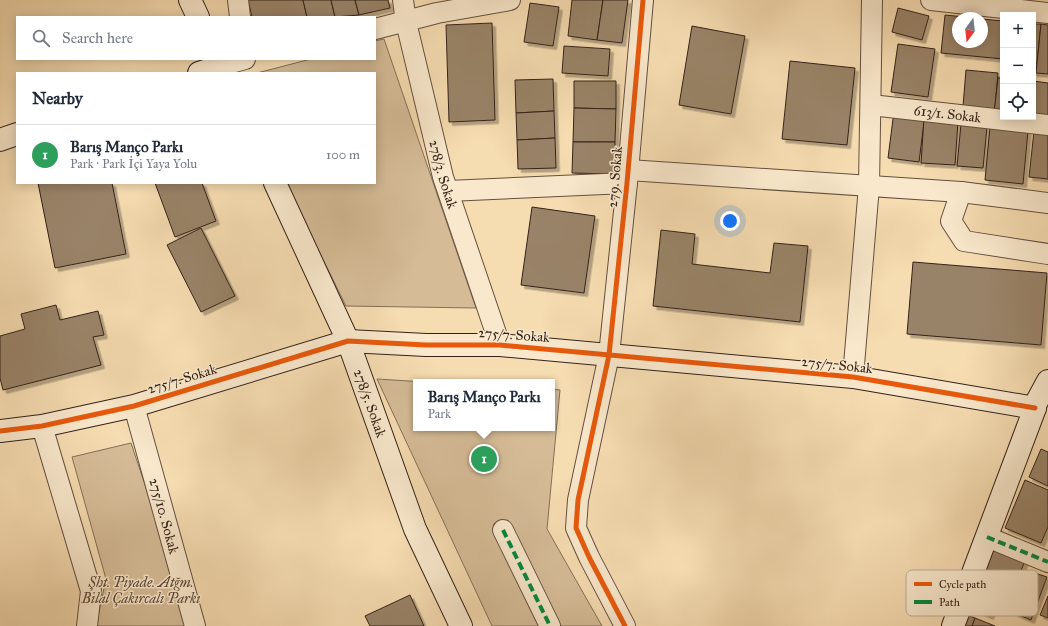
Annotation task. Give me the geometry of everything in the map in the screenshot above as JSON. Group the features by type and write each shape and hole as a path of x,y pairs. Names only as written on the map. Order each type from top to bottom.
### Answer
{"street":[{"path":"190,0 198,16"},
{"path":"238,0 240,16"},
{"name":"278/3. Sokak","path":"403,0 406,22 443,176 500,344"},
{"path":"376,29 406,22 437,12 510,0"},
{"name":"279. Sokak","path":"625,626 589,557 576,528 578,500 609,355 628,177 643,0"},
{"path":"853,377 870,186 872,0"},
{"path":"931,0 1048,13"},
{"path":"202,72 241,60"},
{"name":"613/1. Sokak","path":"871,104 1048,125"},
{"path":"0,140 16,134"},
{"path":"448,191 628,177 870,186 961,192 1048,203"},
{"name":"278/5. Sokak","path":"275,184 348,341 415,528 461,626"},
{"path":"961,192 950,221 964,241 1048,254"},
{"name":"275/7. Sokak","path":"0,431 42,426 134,406 348,341 426,345 500,344 853,377 1035,408"},
{"path":"974,570 1035,405 1048,381"},
{"name":"275/10. Sokak","path":"134,406 196,626"},
{"path":"42,426 92,591 87,626"},
{"path":"503,530 550,626"},
{"path":"987,537 1048,562"},
{"path":"953,626 957,616"}],"green space":[{"path":"384,39 476,308 346,306 285,184 376,184 376,72 261,72 307,60 376,60 376,41"},
{"path":"377,379 413,381 413,431 555,431 555,389 560,390 547,529 602,626 492,626"},
{"name":"Şht. Piyade. Atğm. Bilal Çakırcalı Parkı","path":"131,443 192,626 96,626 106,579 72,457"}],"building":[{"path":"248,0 303,0 307,16 252,16"},
{"path":"303,0 331,0 335,16 307,16"},
{"path":"331,0 355,0 359,15 335,16"},
{"path":"355,0 388,0 390,8 359,15"},
{"path":"572,0 603,0 597,40 568,36"},
{"path":"603,0 628,0 622,43 597,40"},
{"path":"530,3 559,7 553,46 524,42"},
{"path":"898,8 929,16 922,40 892,32"},
{"path":"945,15 952,16 952,48 988,48 988,20 1000,21 1000,59 941,53"},
{"path":"492,23 495,120 449,122 446,25"},
{"path":"1036,24 1041,24 1036,73"},
{"path":"1041,24 1048,25 1048,74 1036,73"},
{"path":"692,26 745,36 731,114 679,105"},
{"path":"898,44 935,49 928,97 891,92"},
{"path":"564,46 610,49 608,76 562,73"},
{"path":"790,61 855,68 847,145 782,139"},
{"path":"966,70 998,73 995,109 963,106"},
{"path":"998,78 1000,78 1000,114 994,113"},
{"path":"553,79 554,111 516,113 515,80"},
{"path":"574,81 616,81 616,109 574,108"},
{"path":"1036,81 1048,83 1048,120 1036,118"},
{"path":"574,108 616,109 615,142 573,142"},
{"path":"554,111 555,138 517,140 516,113"},
{"path":"894,111 925,115 919,162 888,158"},
{"path":"924,118 958,121 955,165 921,163"},
{"path":"961,124 987,127 983,168 957,166"},
{"path":"990,127 1028,131 1023,184 985,180"},
{"path":"1034,131 1048,133 1048,179 1029,177"},
{"path":"555,138 556,168 518,169 517,140"},
{"path":"573,142 615,142 615,174 572,173"},
{"path":"38,184 112,184 126,254 55,268"},
{"path":"155,184 202,184 216,221 175,237"},
{"path":"532,207 595,216 584,293 521,285"},
{"path":"201,228 235,296 201,312 167,245"},
{"path":"661,230 695,234 692,264 770,273 774,243 808,246 800,322 653,306"},
{"path":"913,262 1047,273 1041,345 907,334"},
{"path":"56,305 60,320 98,311 104,335 93,337 101,365 3,390 0,378 0,336 25,329 21,314"},
{"path":"1041,449 1048,452 1048,486 1029,477"},
{"path":"1025,480 1048,490 1048,527 1041,543 1005,528"},
{"path":"993,547 1025,561 1021,570 984,570"},
{"path":"1038,574 1047,577 1038,601"},
{"path":"410,595 424,626 370,626 365,616"},
{"path":"1048,596 1048,618 1040,615"},
{"path":"963,616 975,618 972,626 959,626"},
{"path":"1021,616 1032,616 1031,620"},
{"path":"975,618 995,626 972,626"}],"marked path":[{"path":"503,530 550,626"},
{"path":"987,537 1048,562"}],"cycle path":[{"path":"625,626 589,557 576,528 578,500 609,355 627,183 643,0"},
{"path":"0,431 42,426 134,406 348,341 426,345 500,345 853,377 1035,408"}],"place":[{"name":"Barış Manço Parkı","path":"484,459"}]}
